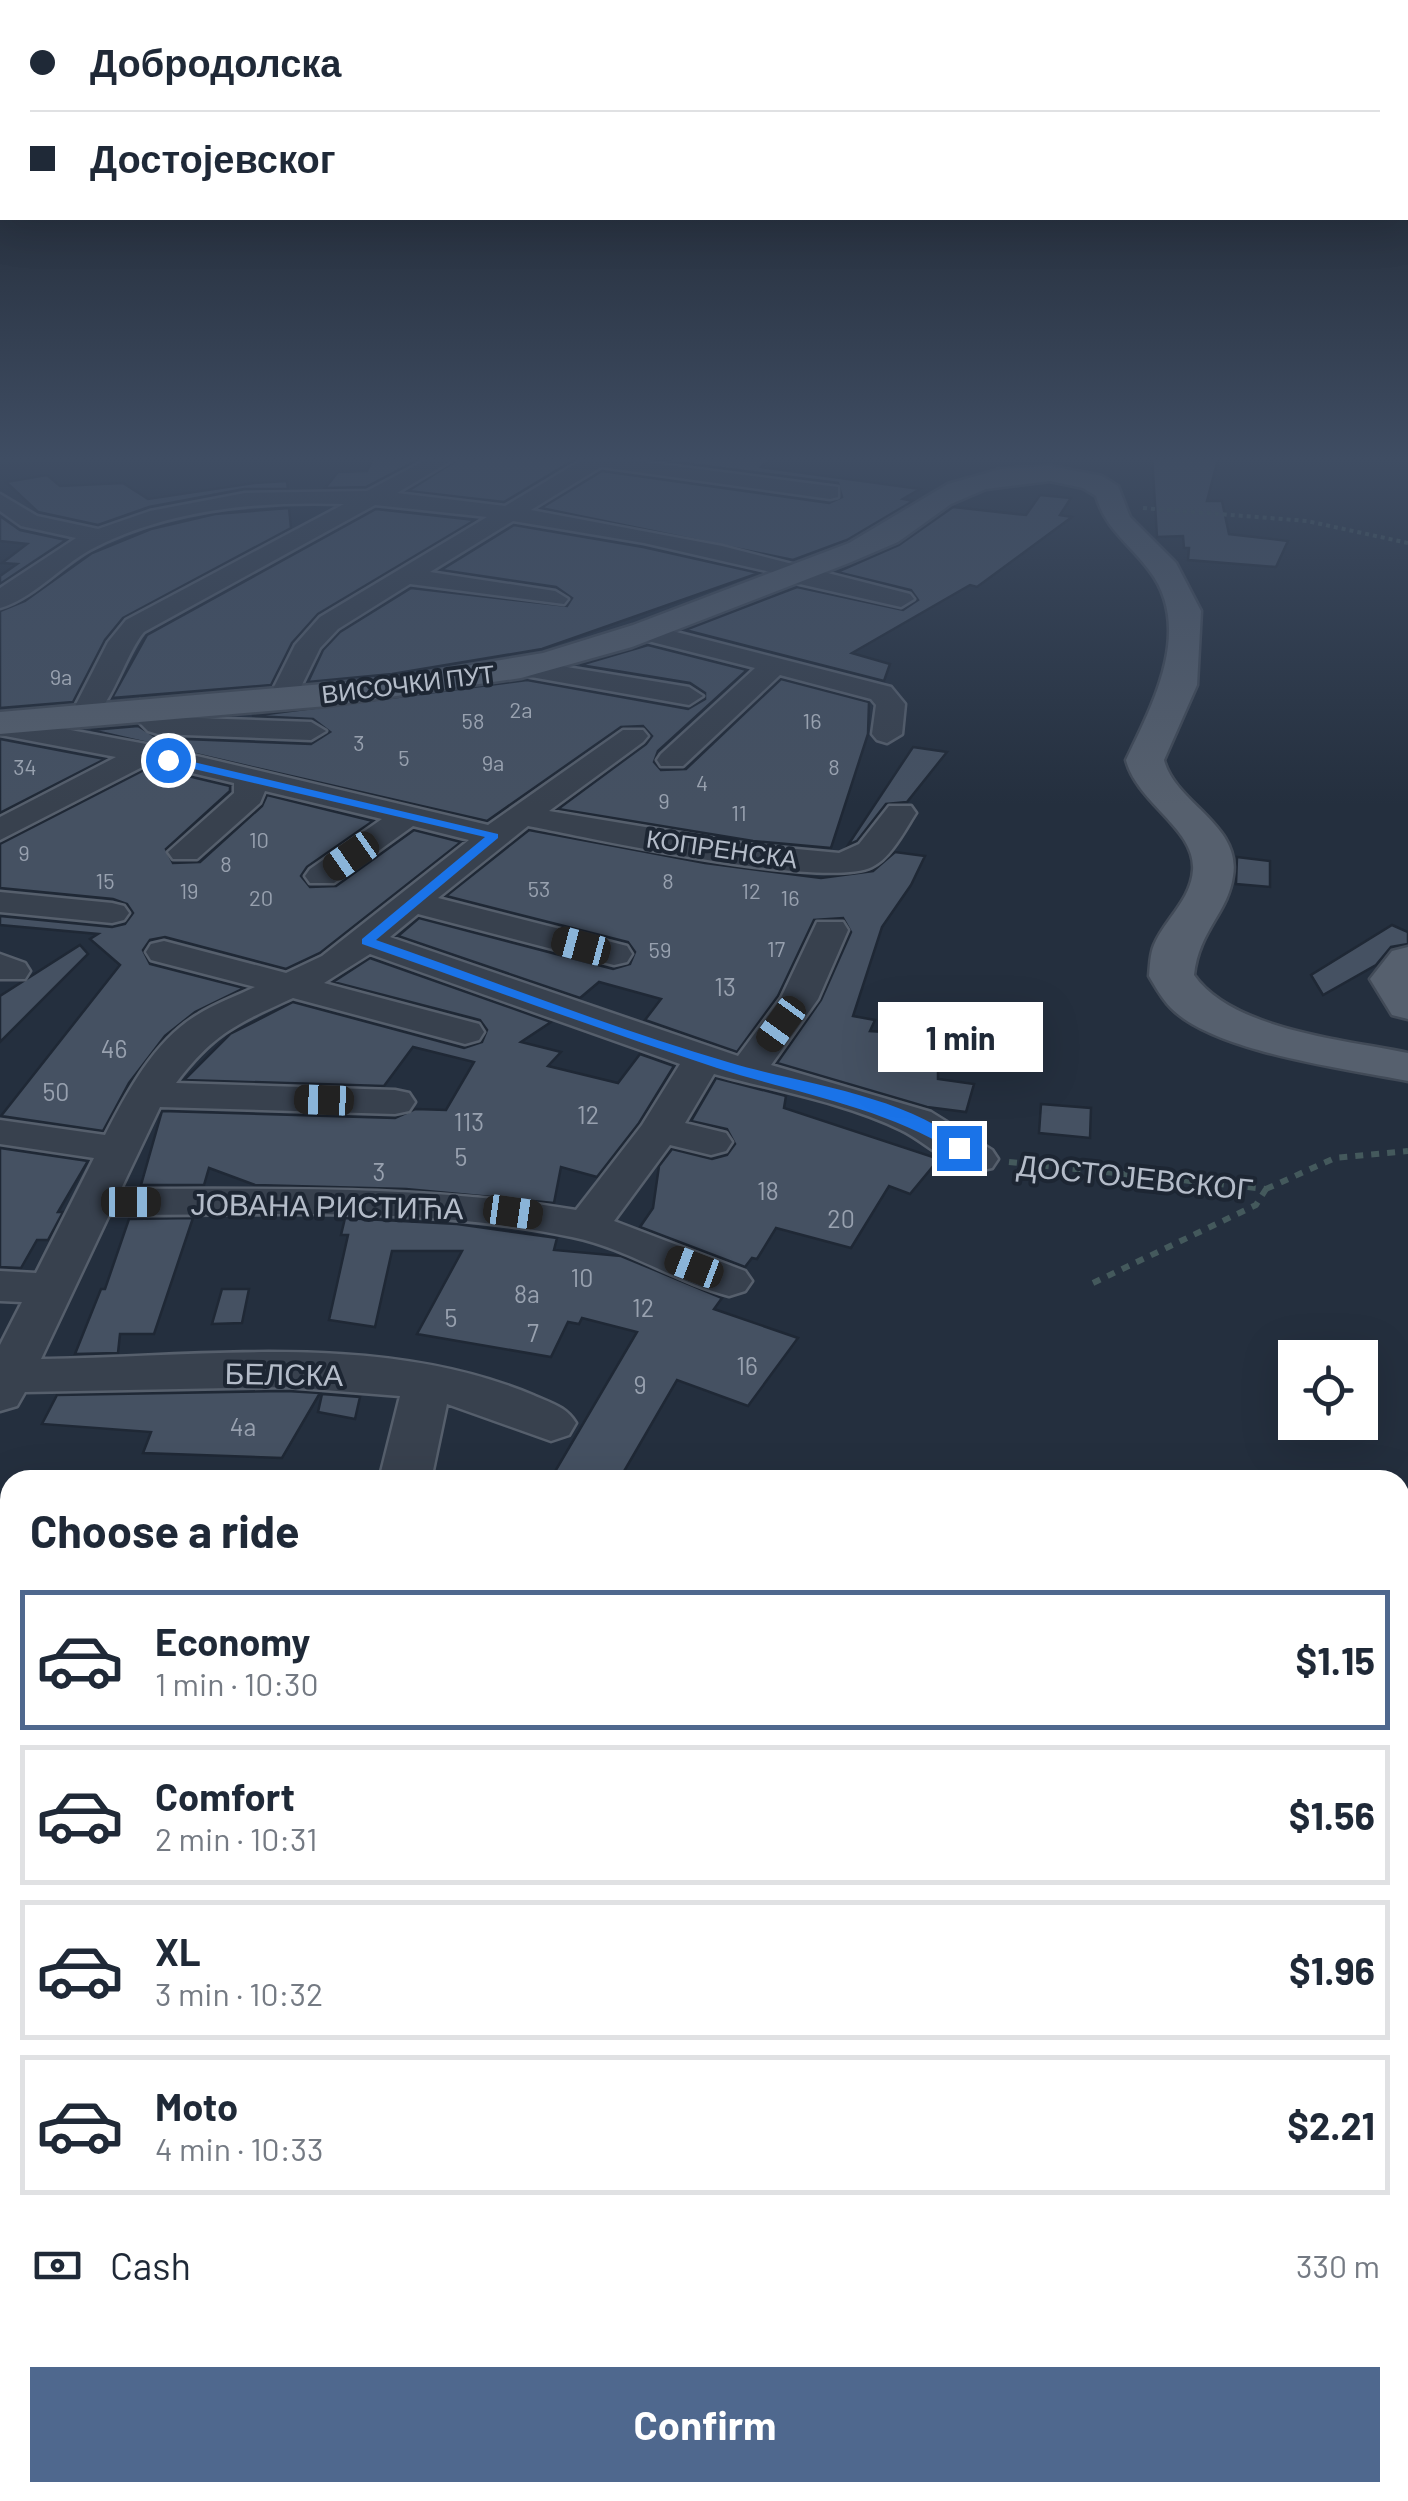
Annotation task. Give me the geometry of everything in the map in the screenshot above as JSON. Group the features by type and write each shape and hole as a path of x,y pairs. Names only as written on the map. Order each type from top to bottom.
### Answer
{"main road":[{"name":"ВИСОЧКИ ПУТ","path":"5,728 85,714 284,698 524,668 646,632 801,572"},
{"name":"ВИСОЧКИ ПУТ","path":"1164,572 1174,582 1186,612 1180,685 1145,760 1152,784 1200,833 1214,860 1214,877 1174,948 1171,974 1177,987 1205,1012 1254,1034 1408,1067"},
{"path":"1408,960 1392,979 1408,1005"}],"street":[{"path":"0,600 43,572"},
{"path":"85,714 121,642 135,626 237,572"},
{"path":"284,698 308,645 322,628 413,572"},
{"path":"787,572 900,598"},
{"path":"406,576 555,599"},
{"path":"646,632 880,693 890,704 887,734"},
{"path":"672,760 775,665"},
{"path":"524,668 689,696"},
{"path":"140,709 158,725 312,731"},
{"name":"КОПРЕНСКА","path":"5,728 146,753 250,781 410,814 757,856 846,864 864,858 900,813"},
{"path":"4,1385 116,1149 146,1094 191,1038 211,1022 335,964 508,826 633,736"},
{"path":"0,830 146,753"},
{"path":"185,852 249,796 250,781"},
{"path":"322,876 410,814"},
{"path":"0,902 112,913"},
{"path":"416,902 614,954"},
{"path":"746,1072 799,1000 830,930"},
{"name":"ДОСТОЈЕВСКОГ","path":"367,941 703,1059 866,1103 916,1122 978,1159"},
{"path":"164,952 465,1032"},
{"path":"588,1226 660,1130 703,1059"},
{"path":"146,1094 395,1102"},
{"path":"660,1130 711,1142"},
{"path":"0,1132 116,1149"},
{"name":"ЈОВАНА РИСТИЋА","path":"93,1202 444,1204 588,1226 729,1281"},
{"path":"0,1286 48,1288"},
{"name":"БЕЛСКА","path":"4,1385 284,1371 491,1395 551,1424"},
{"path":"407,1470 428,1385"}],"path":[{"path":"1266,1189 1335,1158 1408,1151"},
{"name":"ДОСТОЈЕВСКОГ","path":"978,1159 1266,1189 1256,1205 1093,1283"}],"building":[{"path":"6,572 18,572 0,584 0,576"},
{"path":"66,572 209,572 123,618 105,640 73,702 0,708 0,611 25,601"},
{"path":"262,572 389,572 318,614 292,643 271,685 112,698 147,635"},
{"path":"453,572 759,573 542,649 392,674 308,682 323,650 340,632 411,588 567,606 572,598 556,587"},
{"path":"837,572 998,572 977,587 970,585 852,653 890,664 884,681 685,630 797,587 903,610 918,600 911,590"},
{"path":"648,645 747,670 658,751 654,762 661,770 686,769 781,679 869,702 868,734 831,848 753,841 558,809 646,744 652,736 643,726 621,727 487,821 91,730 138,726 158,738 311,744 330,732 313,719 252,716 527,680 688,709 705,699 705,693 690,683 580,665"},
{"path":"0,739 105,759 0,813"},
{"path":"913,747 947,752 907,802 886,804 857,841 848,845"},
{"path":"150,767 230,786 230,791 166,849 173,863 200,862 262,806 267,795 373,821 307,867 301,876 310,887 336,886 414,830 461,842 320,953 286,969 165,937 150,940 143,950 150,964 244,988 195,1012 165,1036 129,1083 103,1131 1,1116 120,965 90,939 98,934 0,925 0,916 112,927 125,924 133,913 127,904 113,899 0,888 0,844"},
{"path":"529,830 705,863 821,878 873,871 895,852 925,856 911,885 882,927 853,1016 875,1020 870,1031 938,1035 938,1079 974,1084 966,1112 927,1107 777,1063 821,1000 851,932 843,918 814,920 778,996 737,1052 645,1020 661,999 599,982 580,998 398,936 419,918 613,969 630,964 635,952 628,942 446,896"},
{"path":"1237,857 1270,861 1270,887 1236,884"},
{"path":"1392,925 1408,932 1408,944 1391,947 1376,965 1323,995 1311,975"},
{"path":"80,945 88,954 0,1042 0,996"},
{"path":"370,958 551,1022 521,1042 561,1052 548,1066 618,1083 640,1054 674,1066 639,1123 597,1177 561,1167 554,1203 406,1189 255,1185 209,1168 204,1185 141,1185 162,1111 395,1118 415,1109 446,1110 474,1062 413,1047 384,1086 184,1080 230,1034 293,1002 464,1048 482,1042 487,1030 480,1020 333,982"},
{"path":"716,1078 786,1096 784,1108 939,1159 910,1194 889,1186 851,1248 776,1228 757,1259 752,1258 745,1267 640,1227 653,1208 659,1166 672,1149 712,1159 727,1155 735,1144 727,1129 691,1121"},
{"path":"1041,1104 1091,1108 1090,1138 1039,1133"},
{"path":"0,1148 88,1161 58,1212 63,1212 48,1240 37,1240 21,1268 0,1267"},
{"path":"193,1218 154,1334 120,1334 118,1353 75,1354 101,1289 105,1289 129,1219"},
{"path":"345,1218 457,1224 557,1238 554,1250 621,1256 722,1298 714,1309 798,1338 748,1406 677,1380 625,1470 556,1470 637,1332 582,1318 579,1324 568,1322 551,1357 417,1334 462,1251 392,1251 375,1327 329,1320 348,1235 341,1235"},
{"path":"222,1289 249,1289 242,1323 212,1324"},
{"path":"320,1393 282,1458 143,1453 151,1432 42,1424 57,1395"},
{"path":"322,1394 360,1397 355,1419 318,1412"}],"route":[{"path":"168,760 494,836 367,941 724,1066 866,1103 916,1122 959,1148"}]}
